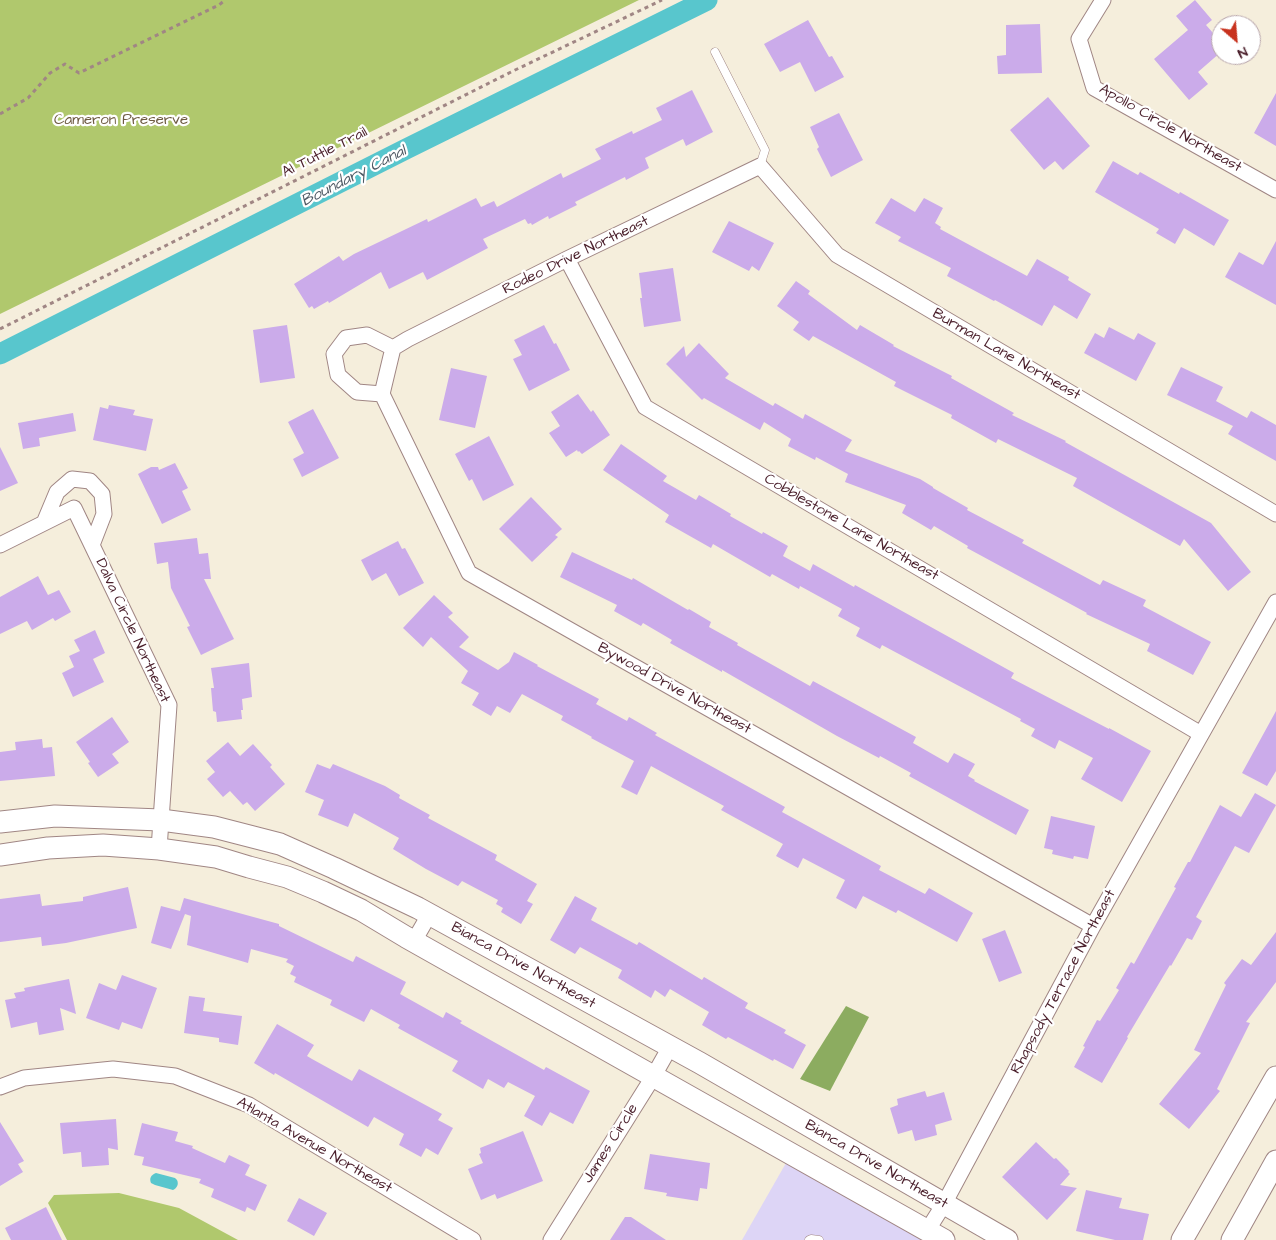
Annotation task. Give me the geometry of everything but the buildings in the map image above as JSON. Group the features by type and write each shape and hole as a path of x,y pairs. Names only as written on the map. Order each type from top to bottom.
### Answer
{"street":[{"name":"Apollo Circle Northeast","path":"1103,0 1079,39 1094,88 1276,190"},
{"name":"Rodeo Drive Northeast","path":"393,348 566,259 760,166"},
{"name":"Burman Lane Northeast","path":"760,166 836,255 1276,514"},
{"name":"Cobblestone Lane Northeast","path":"566,259 645,407 1201,734"},
{"path":"367,335 393,348 382,394 357,392 338,375 334,354 346,338 367,335"},
{"name":"Bywood Drive Northeast","path":"382,394 469,573 1093,926"},
{"path":"0,545 44,522 57,492 72,479 90,481 102,494 104,514 92,545"},
{"name":"Dalva Circle Northeast","path":"44,522 74,508 169,705 159,849"},
{"name":"Rhapsody Terrace Northeast","path":"931,1237 944,1204 1093,926 1276,602"},
{"name":"Bianca Drive Northeast","path":"0,822 55,816 161,820 214,827 280,844 429,914 670,1047 1007,1240"},
{"name":"Bianca Drive Northeast","path":"0,855 48,848 94,846 159,849 216,857 287,877 361,910 931,1237"},
{"path":"414,941 429,914"},
{"name":"James Circle","path":"550,1240 670,1047"},
{"name":"Atlanta Avenue Northeast","path":"0,1087 24,1078 113,1069 175,1076 249,1105 473,1240"},
{"path":"1182,1240 1276,1077"},
{"path":"1232,1240 1276,1161"}],"lane":[{"path":"715,52 765,150 760,166"},
{"path":"809,1240 811,1238 818,1240"}],"path":[{"path":"0,114 28,98 50,73 65,64 79,73 220,5 225,0"},
{"name":"Al Tuttle Trail","path":"0,329 514,71 662,0"}],"shaded area":[{"path":"786,1163 922,1240 742,1240"}],"green space":[{"name":"Cameron Preserve","path":"0,0 639,0 0,314"},
{"path":"846,1006 869,1017 830,1091 800,1079"},
{"path":"119,1193 179,1208 238,1240 67,1240 48,1203 54,1195"}],"water":[{"path":"156,1173 175,1178 178,1181 177,1187 173,1190 151,1183 151,1177"}],"waterway":[{"name":"Boundary Canal","path":"0,354 406,149 707,0"}]}
